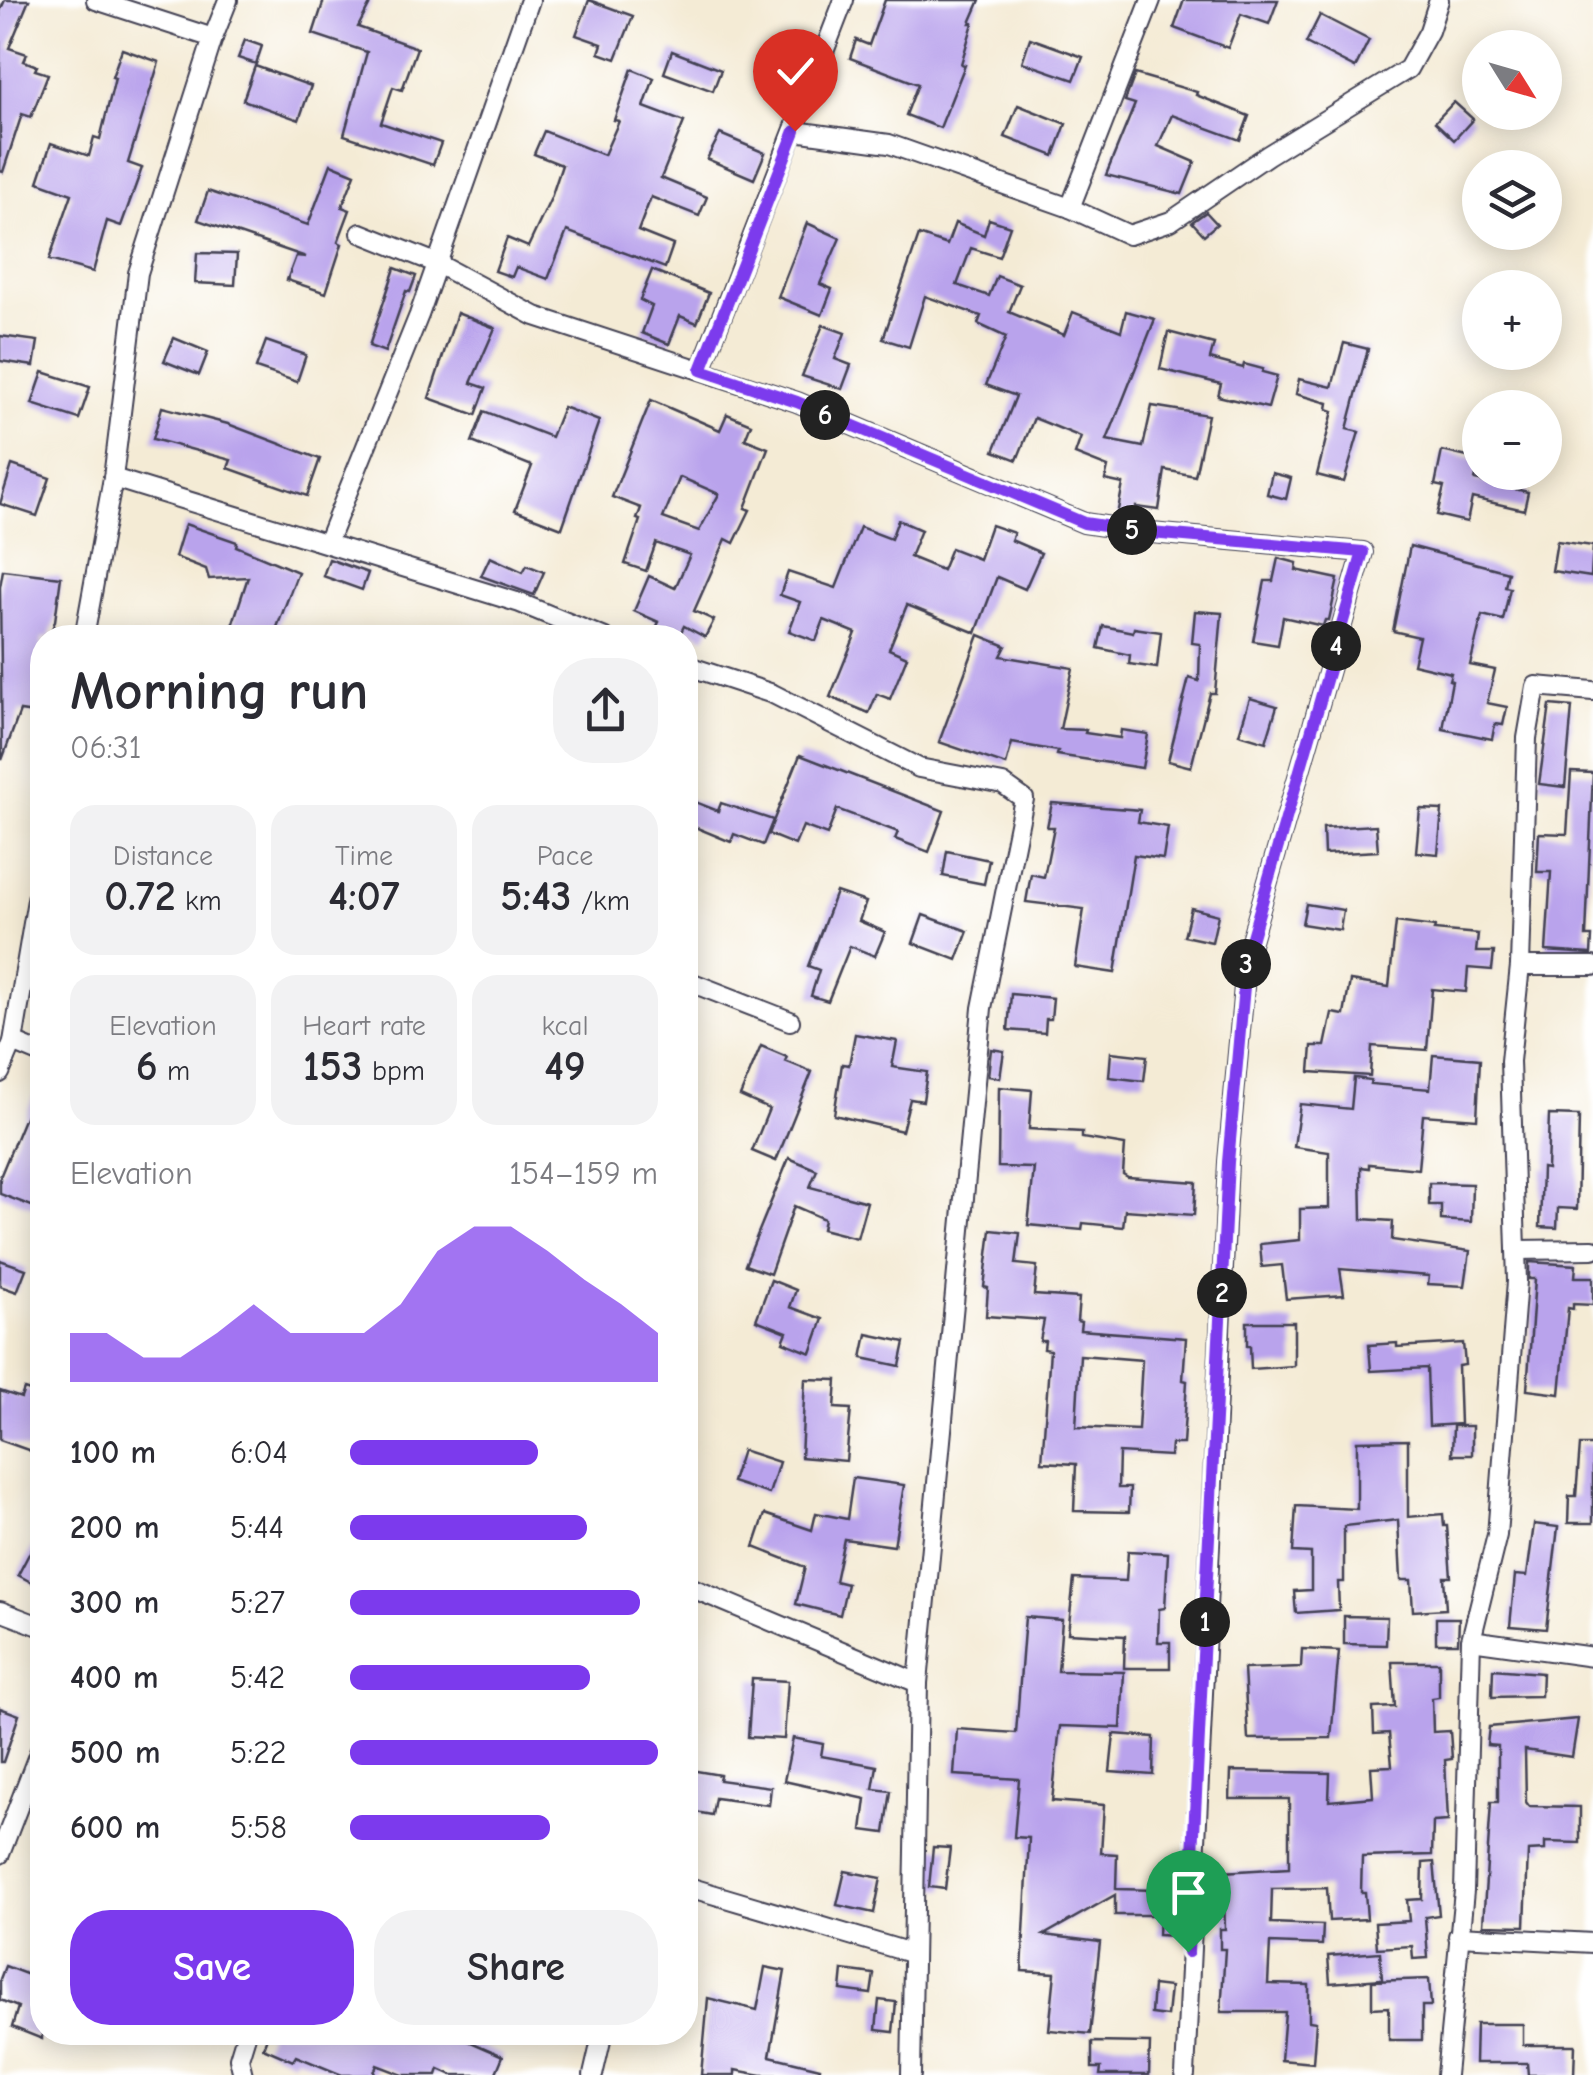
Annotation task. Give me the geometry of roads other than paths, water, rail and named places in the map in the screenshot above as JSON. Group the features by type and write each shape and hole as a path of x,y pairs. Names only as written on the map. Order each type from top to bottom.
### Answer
{"street":[{"path":"96,0 212,38"},
{"path":"86,625 113,478 138,272 212,38 228,0"},
{"path":"327,543 419,315 530,0"},
{"path":"701,370 844,0"},
{"path":"1070,208 1151,0"},
{"path":"795,131 889,144 1070,208 1128,235 1172,222 1268,155 1408,69 1429,31 1439,0"},
{"path":"361,232 436,263 534,316 797,402 1084,523 1151,533 1363,552 1247,954 1228,1162 1185,2075"},
{"path":"113,478 520,603 573,625"},
{"path":"698,669 773,694 919,768 1004,784 1024,799 982,1008 918,1683 911,2075"},
{"path":"1446,2075 1464,1891 1470,1640 1497,1535 1517,1281 1510,1060 1520,966 1526,738 1536,686 1593,690"},
{"path":"0,1072 13,1042 30,941"},
{"path":"1520,966 1593,966"},
{"path":"698,985 790,1021"},
{"path":"13,1042 30,1049"},
{"path":"1516,1250 1593,1249"},
{"path":"698,1590 918,1683"},
{"path":"0,1611 30,1622"},
{"path":"1470,1640 1593,1657"},
{"path":"0,1854 30,1776"},
{"path":"698,1890 911,1953"},
{"path":"1458,1936 1593,1944"},
{"path":"242,2075 239,2058 243,2045"},
{"path":"593,2075 600,2045"}]}
